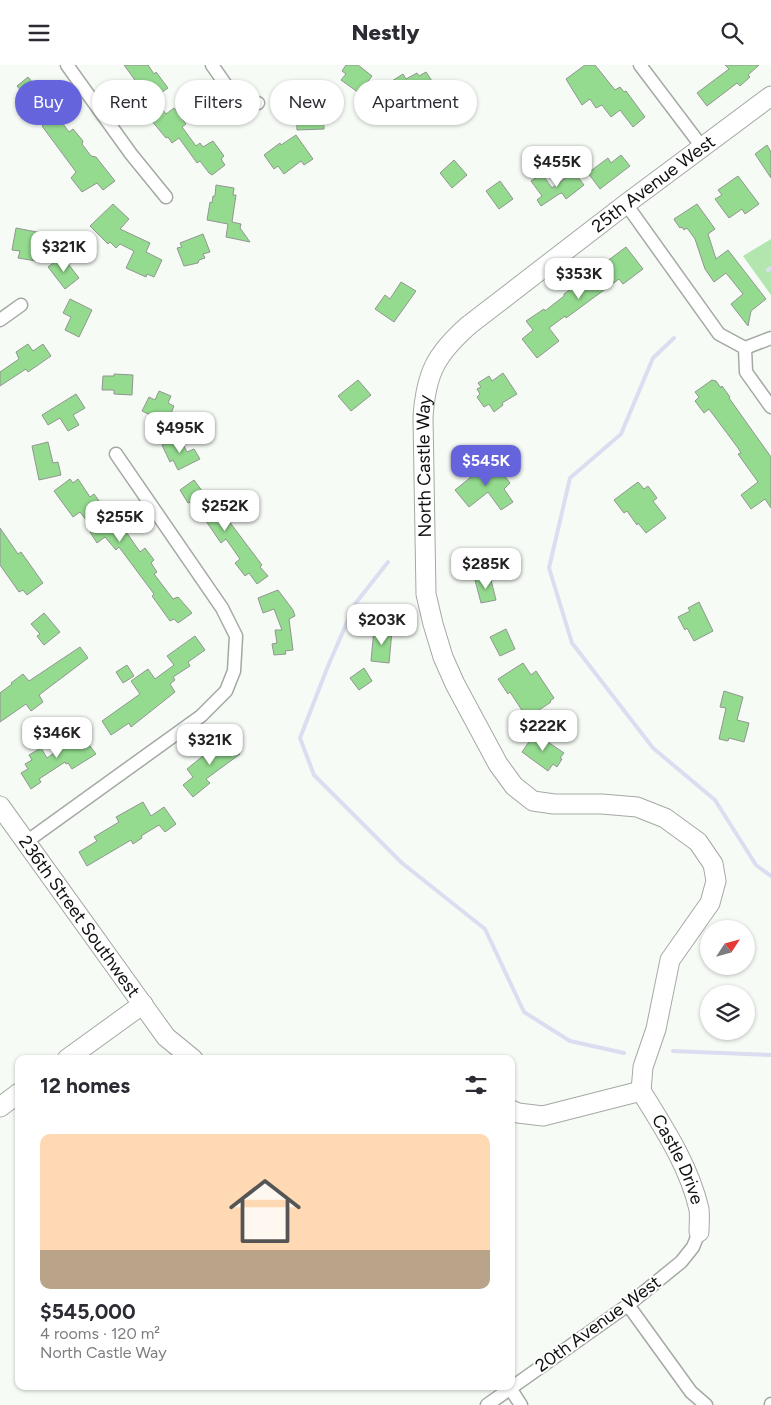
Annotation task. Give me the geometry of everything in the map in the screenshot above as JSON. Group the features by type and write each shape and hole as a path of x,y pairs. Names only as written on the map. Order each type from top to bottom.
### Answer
{"street":[{"path":"66,65 131,154 166,197"},
{"path":"212,65 222,80"},
{"path":"640,65 702,147"},
{"name":"25th Avenue West","path":"444,350 469,325 626,204 771,96"},
{"path":"626,204 719,334 745,348 771,338"},
{"path":"0,320 21,305"},
{"path":"745,348 746,372 771,407"},
{"name":"North Castle Way","path":"444,350 435,362 424,395 422,417 424,547 426,594 443,657 455,684 498,764 514,786 533,801 554,804 602,804 637,807 664,818 698,842 713,864 716,881 710,903 670,960 656,1029 643,1067 641,1091"},
{"path":"26,842 201,716 226,691 234,671 236,636 222,608 116,453"},
{"name":"236th Street Southwest","path":"0,806 166,1037 188,1055"},
{"path":"72,1055 143,1003"},
{"path":"515,1112 542,1116 641,1091"},
{"name":"Castle Drive","path":"641,1091 675,1147 689,1180 699,1211 699,1232"},
{"path":"0,1107 15,1096"},
{"name":"20th Avenue West","path":"515,1384 628,1305 681,1261 693,1247 699,1232"},
{"path":"628,1305 691,1392 706,1405"},
{"name":"20th Avenue West","path":"487,1405 507,1390"},
{"path":"511,1390 521,1405"}],"green space":[{"path":"771,239 771,295 743,256"}],"building":[{"path":"124,65 148,65 154,74 156,72 162,80 135,80"},
{"path":"346,65 358,65 372,76 369,80 354,80 354,89 344,82 344,80 341,80 346,74 342,71"},
{"path":"585,65 595,65 615,90 620,87 624,92 626,91 645,117 633,127 620,110 611,117 602,105 596,108 590,99 582,105 566,79"},
{"path":"725,65 759,65 740,86 737,83 707,106 697,93 729,69"},
{"path":"426,72 431,80 394,80 403,74 406,79 417,73 419,76"},
{"path":"174,108 175,125 185,125 182,127 196,146 200,143 203,147 213,141 224,156 221,159 225,165 212,175 200,161 197,163 179,138 172,143 168,137 166,138 155,125 165,125 165,113 166,114"},
{"path":"64,125 69,132 73,129 83,141 82,144 91,156 96,157 115,181 103,190 97,183 82,192 71,178 76,172 42,126"},
{"path":"297,125 324,125 324,129 297,130"},
{"path":"296,135 313,159 304,165 301,161 284,174 278,166 274,169 264,155 280,143 281,145"},
{"path":"767,145 771,152 771,178 755,154"},
{"path":"621,155 630,166 600,189 588,173 608,158 611,163"},
{"path":"454,160 467,175 452,188 440,173"},
{"path":"574,172 584,185 566,199 562,193 541,206 537,200 542,196 531,181 542,174 552,188"},
{"path":"738,176 759,204 745,214 742,209 729,218 715,199 722,195 718,190"},
{"path":"500,181 513,199 499,209 486,191"},
{"path":"216,185 234,188 233,195 236,195 232,222 241,224 240,228 250,242 226,237 228,224 207,220 210,202 212,203 213,196 215,196"},
{"path":"113,204 129,219 120,229 150,243 146,252 162,260 154,277 147,274 146,277 126,268 134,251 120,244 116,248 110,242 108,244 90,226"},
{"path":"697,204 715,229 708,234 716,259 728,250 766,299 751,311 748,326 731,304 743,294 726,273 714,282 705,269 695,239 687,228 684,230 682,227 680,228 674,219"},
{"path":"16,228 42,233 36,261 18,258 20,251 12,250"},
{"path":"203,234 210,252 203,254 205,258 199,260 198,263 184,266 177,248 182,247 180,243"},
{"path":"626,247 643,269 623,284 619,279 566,318 565,316 549,328 559,341 537,358 522,339 533,330 526,321 544,309 545,311 564,294"},
{"path":"62,256 79,278 65,289 48,267"},
{"path":"401,282 416,291 394,322 375,309 385,295 390,299"},
{"path":"70,299 92,310 79,337 65,330 71,317 63,313"},
{"path":"28,344 33,351 43,344 51,356 28,372 26,369 0,386 0,372 19,359 16,352"},
{"path":"503,373 517,394 502,403 503,405 494,412 489,404 484,407 477,397 480,394 477,389 481,387 478,383 489,376 492,381"},
{"path":"114,374 133,375 132,395 114,394 114,390 102,390 103,376 114,376"},
{"path":"358,380 371,395 351,411 338,396"},
{"path":"712,380 716,381 721,388 722,386 771,457 771,508 765,499 751,509 741,495 758,482 738,454 741,453 738,448 709,409 704,413 695,401 699,397 695,392"},
{"path":"159,391 171,396 168,403 174,406 167,423 142,411 149,397 155,400"},
{"path":"76,394 85,408 73,415 79,425 68,431 60,418 48,425 42,415"},
{"path":"179,437 187,452 194,449 200,459 178,470 173,460 170,462 162,445"},
{"path":"48,442 53,463 58,462 61,475 39,480 32,446"},
{"path":"492,460 510,483 504,489 513,502 501,510 488,492 469,507 455,490"},
{"path":"70,479 73,483 78,479 90,497 94,494 111,517 119,511 127,523 122,526 140,552 145,548 154,560 151,563 157,572 154,574 173,599 178,597 192,613 178,623 174,619 170,621 152,596 154,594 119,547 116,550 105,537 97,543 90,532 93,529 80,512 73,517 54,491"},
{"path":"194,480 222,518 225,516 262,565 260,567 268,576 257,584 249,573 245,576 235,563 240,559 226,539 221,543 195,505 193,506 190,502 188,503 180,490"},
{"path":"638,482 644,489 648,486 657,498 653,501 666,518 646,533 638,523 637,525 627,511 624,513 614,500"},
{"path":"0,528 18,554 21,552 43,583 27,595 23,590 19,592 0,565"},
{"path":"490,576 496,600 481,603 475,580"},
{"path":"278,590 293,610 295,616 289,619 293,650 285,651 286,654 274,655 272,644 277,643 275,630 282,630 274,609 263,613 258,598"},
{"path":"699,602 713,631 694,641 678,617 690,611 688,608"},
{"path":"44,613 60,632 44,645 37,636 40,634 31,624"},
{"path":"374,629 392,631 389,663 371,661"},
{"path":"506,629 515,649 500,656 490,637"},
{"path":"195,636 205,650 188,662 190,666 173,677 175,680 170,684 175,692 131,727 129,723 111,735 102,721 140,694 131,681 148,669 155,679 174,665 167,656"},
{"path":"80,647 88,658 39,695 43,702 31,711 26,704 0,722 0,693 23,674 29,681"},
{"path":"523,663 531,675 536,671 554,698 527,718 510,692 508,694 498,679"},
{"path":"127,665 134,676 123,683 116,672"},
{"path":"364,668 372,681 359,690 350,678"},
{"path":"724,691 743,697 737,720 749,723 744,742 729,738 728,741 719,739 726,708 720,707"},
{"path":"80,733 96,754 72,769 65,762 39,779 41,782 31,789 21,773 28,769 25,764 32,760 29,755 41,748 47,758 65,745 63,743 72,736 73,739"},
{"path":"535,733 564,753 557,767 553,764 548,771 522,752"},
{"path":"229,740 240,754 206,779 210,783 193,797 183,785 193,777 187,769 219,743 221,746"},
{"path":"143,802 151,816 164,807 176,824 165,832 159,825 141,836 142,838 133,844 131,840 87,866 79,852 97,841 94,837 119,822 116,817"}],"waterway":[{"path":"674,338 653,358 621,434 570,478 549,568 572,643 653,748 715,800 756,865 771,876"},
{"path":"388,562 355,604 300,738 314,775 402,863 485,929 524,1012 570,1041 624,1053"},
{"path":"673,1051 771,1055"}]}
